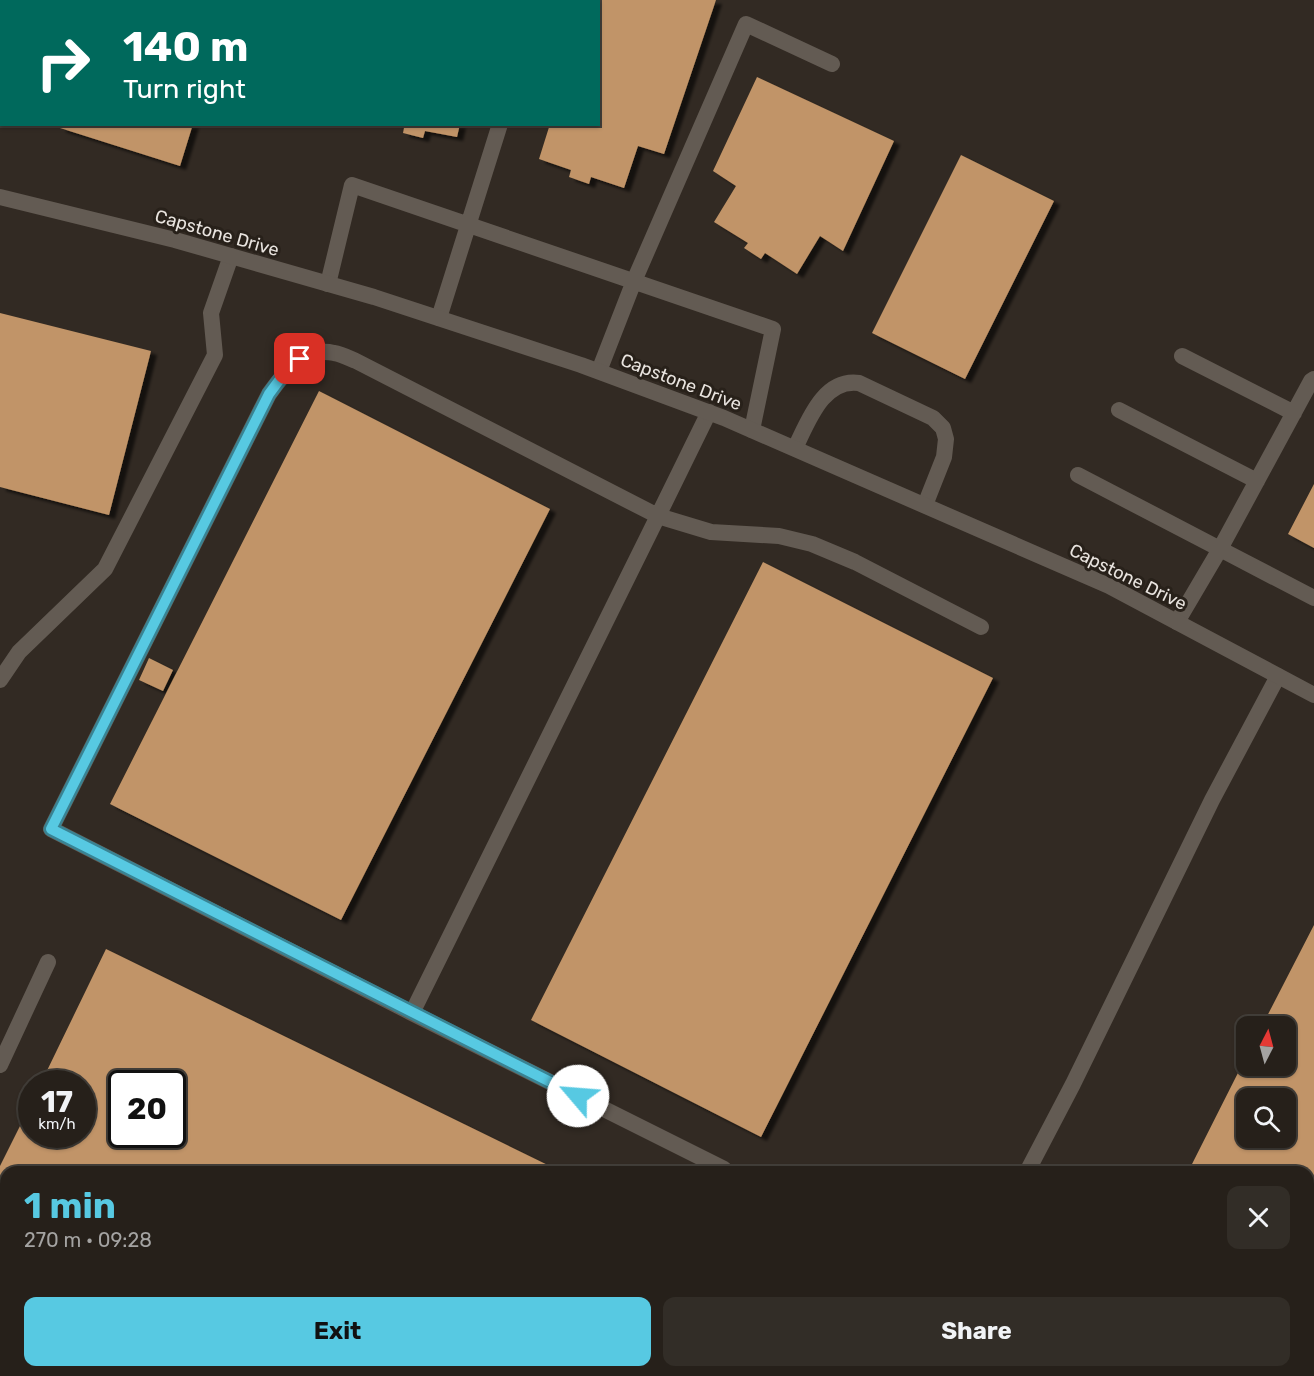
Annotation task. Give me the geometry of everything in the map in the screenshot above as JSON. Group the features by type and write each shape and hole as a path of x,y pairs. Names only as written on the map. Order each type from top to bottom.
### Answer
{"street":[{"path":"599,371 634,281 746,24 832,64"},
{"path":"439,318 499,126"},
{"path":"328,284 352,185 634,281 773,329 752,430"},
{"name":"Capstone Drive","path":"0,197 176,240 328,284 599,371 709,412 1109,586 1314,695"},
{"path":"0,680 19,652 105,569 215,355 211,313 231,256"},
{"path":"718,1166 51,829 269,394 286,371 300,359 316,353 333,352 356,361 658,516 711,532 779,536 812,544 855,562 981,627"},
{"path":"1182,356 1294,413"},
{"path":"1177,622 1314,379"},
{"path":"795,448 814,410 824,397 835,387 848,382 859,383 933,418 943,428 946,439 944,457 925,506"},
{"path":"1119,410 1257,481"},
{"path":"412,1013 709,412"},
{"path":"1078,475 1314,598"},
{"path":"1030,1166 1073,1084 1212,800 1278,676"},
{"path":"0,1065 48,962"}],"building":[{"path":"600,0 716,0 664,154 638,146 624,188 591,177 589,184 569,177 571,170 539,159 549,126 600,126"},
{"path":"757,77 894,141 843,251 820,236 797,274 765,253 761,259 744,248 748,243 714,222 736,186 713,171"},
{"path":"60,126 192,126 180,166 60,128"},
{"path":"400,126 460,126 457,137 425,131 423,138 403,133 404,128"},
{"path":"961,155 1054,201 965,379 872,333"},
{"path":"0,313 151,351 109,515 0,487"},
{"path":"319,391 550,509 341,920 110,804"},
{"path":"1314,484 1314,548 1288,534"},
{"path":"763,562 993,678 761,1137 531,1020"},
{"path":"149,658 173,670 163,691 139,680"},
{"path":"1314,925 1314,1166 1191,1166 1236,1076 1296,1076 1296,1016 1267,1016"},
{"path":"106,949 550,1166 0,1166 18,1130 18,1148 96,1148 96,1070 47,1070"}],"route":[{"path":"300,359 286,371 269,394 51,829 578,1096"}]}
